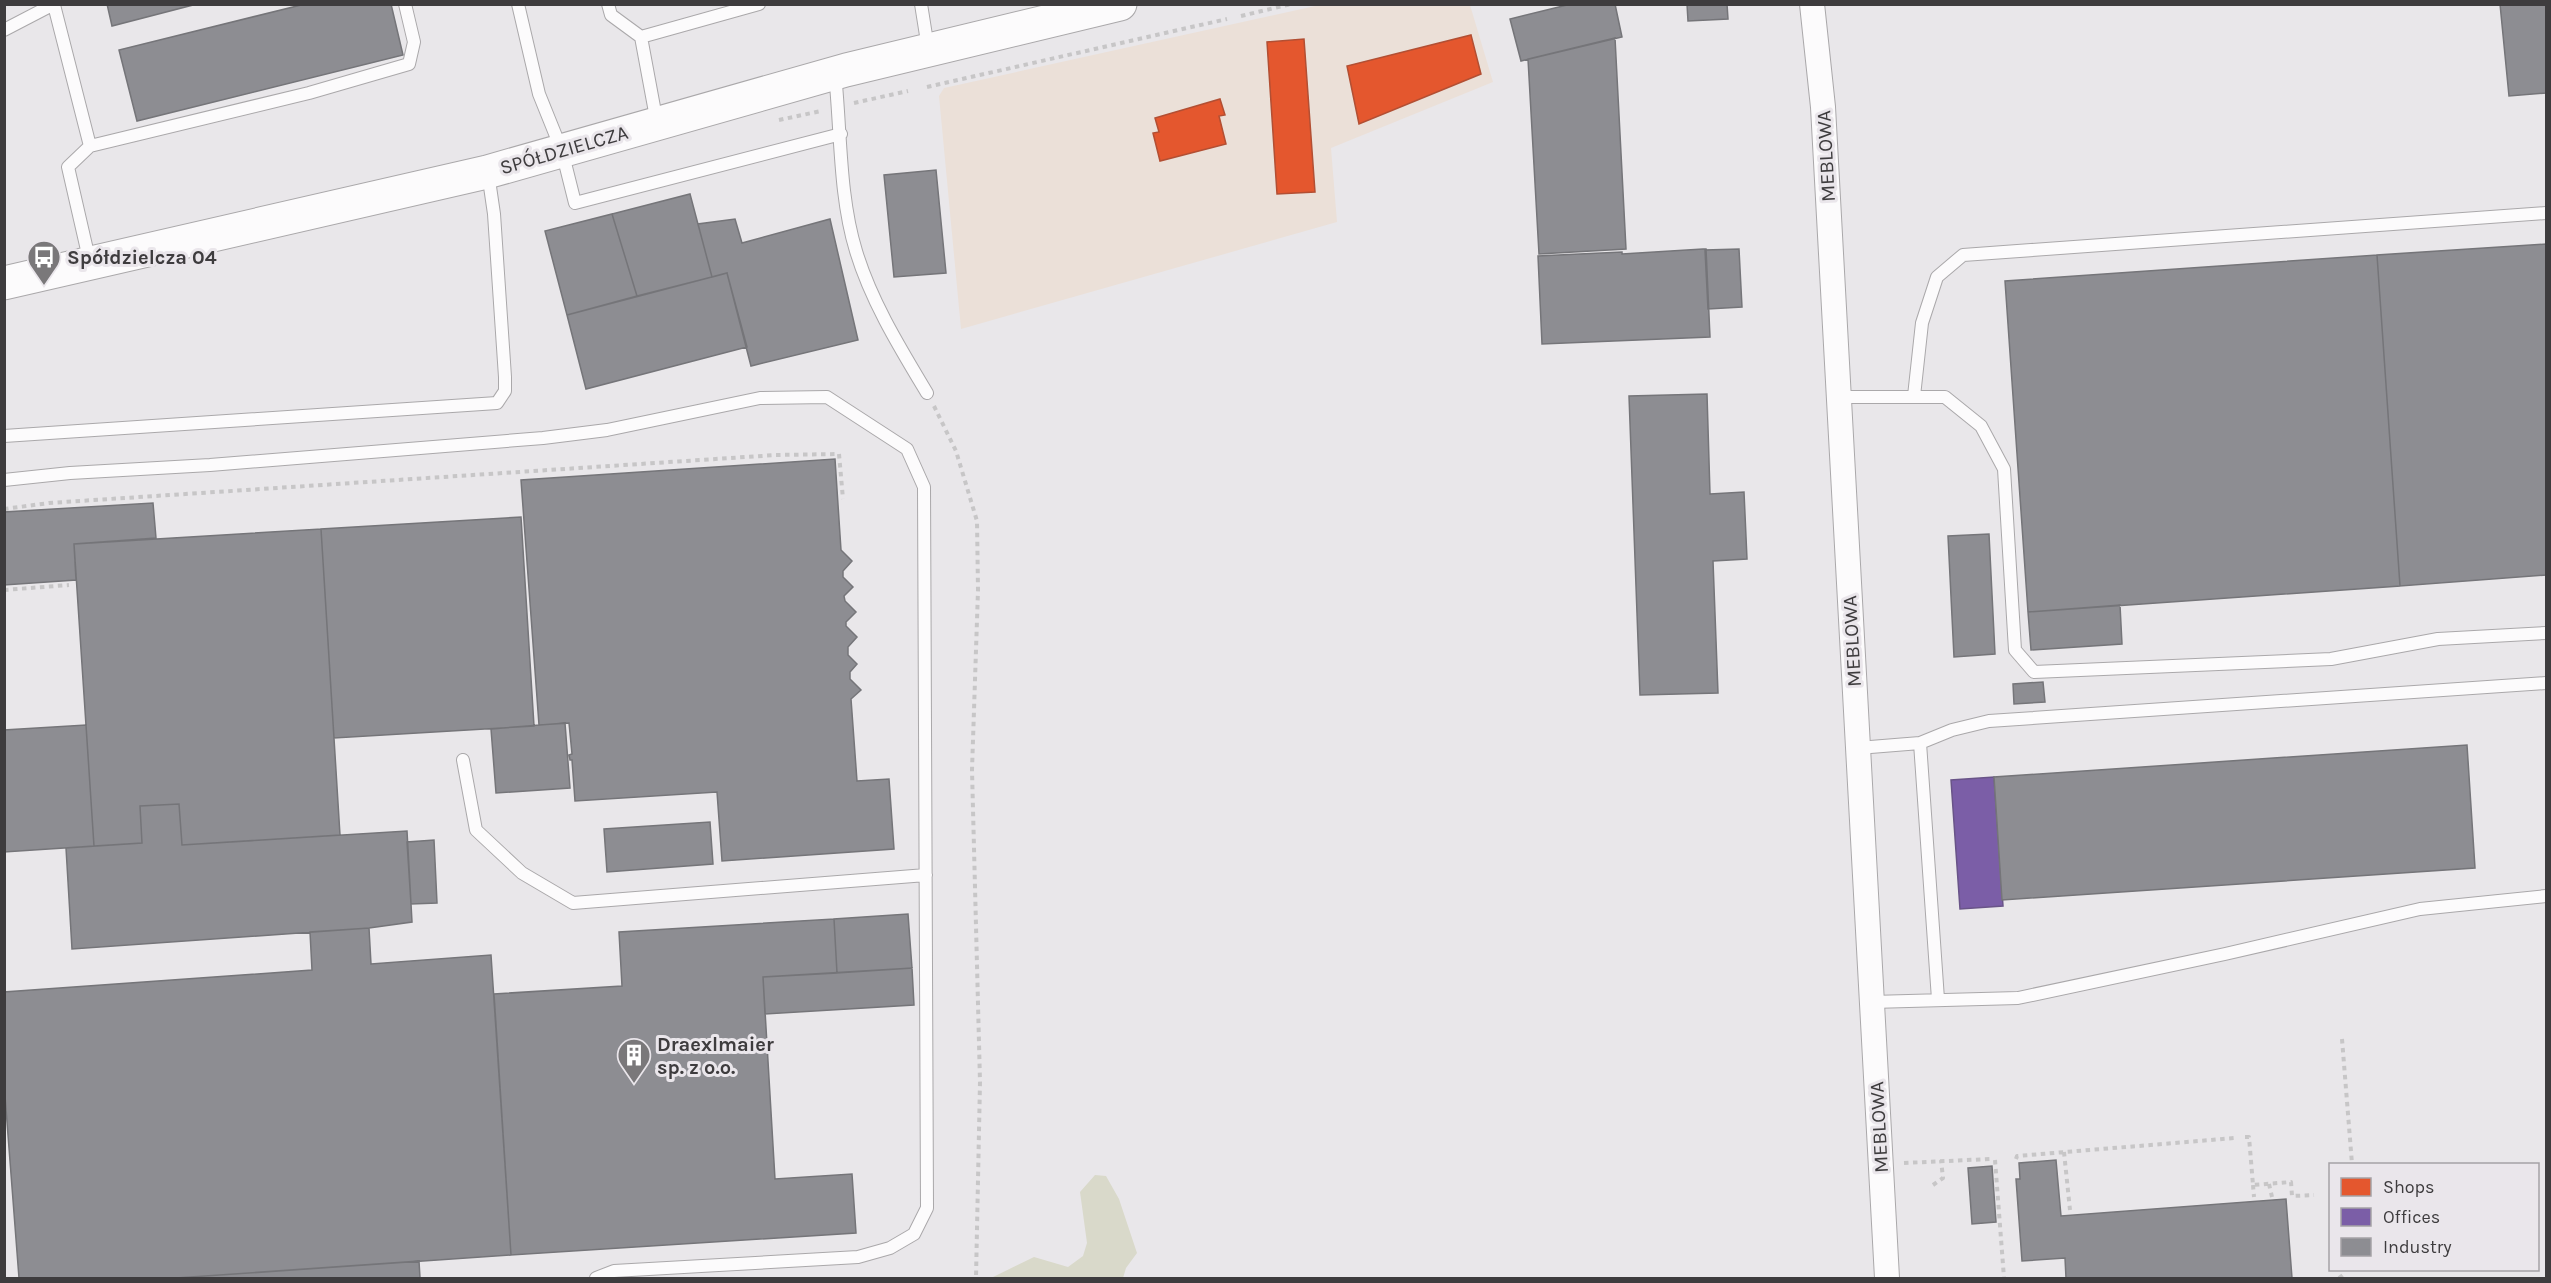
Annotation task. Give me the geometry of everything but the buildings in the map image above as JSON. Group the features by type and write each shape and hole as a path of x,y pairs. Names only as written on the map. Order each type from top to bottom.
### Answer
{"street":[{"name":"SPÓŁDZIELCZA","path":"4,283 487,172 835,74 1120,4"},
{"name":"MEBLOWA","path":"1812,4 1823,107 1887,1278"}],"lane":[{"path":"90,263 68,167 90,146 309,93 409,64 414,42 405,4"},
{"path":"518,4 539,94 562,151 575,203 841,134"},
{"path":"608,4 611,15 641,37 657,124"},
{"path":"641,37 759,4"},
{"path":"921,4 928,51"},
{"path":"4,30 54,5 90,146"},
{"path":"835,74 846,204 856,251 889,331 927,393"},
{"path":"4,436 497,403 505,391 505,377 494,214 487,172"},
{"path":"1914,396 1922,323 1936,277 1963,255 2547,213"},
{"path":"4,480 70,473 210,465 543,438 607,430 760,398 827,397 907,449 924,487 927,1208 914,1234 890,1248 858,1257 614,1271 596,1278"},
{"path":"1839,397 1945,397 1981,426 2004,469 2015,650 2034,672 2331,658 2438,639 2547,633"},
{"path":"1858,748 1920,743 1952,730 1989,721 2547,683"},
{"path":"1920,743 1938,999"},
{"path":"463,760 476,830 522,873 573,903 926,875"},
{"path":"1872,1002 2029,996 2420,909 2547,896"}],"path":[{"path":"1241,16 1291,4"},
{"path":"927,87 1227,19"},
{"path":"854,103 908,91"},
{"path":"927,393 956,451 976,521 978,590 972,770 980,1082 976,1278"},
{"path":"4,509 49,503 646,464 839,454 843,499"},
{"path":"4,590 69,585"},
{"path":"2342,1039 2352,1163"},
{"path":"2245,1137 2249,1137 2254,1197"},
{"path":"2016,1159 2017,1156 2235,1138"},
{"path":"2064,1152 2070,1209"},
{"path":"1880,1165 1990,1159"},
{"path":"1933,1185 1943,1178 1941,1160"},
{"path":"1995,1160 2004,1278"},
{"path":"2253,1185 2291,1182 2292,1196 2314,1195"},
{"path":"2270,1184 2271,1197"}],"shaded area":[{"path":"1324,4 1470,5 1493,82 1331,148 1337,222 961,329 939,96 944,88"},
{"path":"1095,1175 1106,1176 1119,1199 1137,1253 1126,1268 1123,1278 991,1278 1034,1257 1068,1267 1083,1256 1087,1243 1080,1192"}],"place":[{"name":"Spółdzielcza 04","path":"44,286"},
{"name":"Draexlmaier sp. z o.o.","path":"634,1084"}]}
